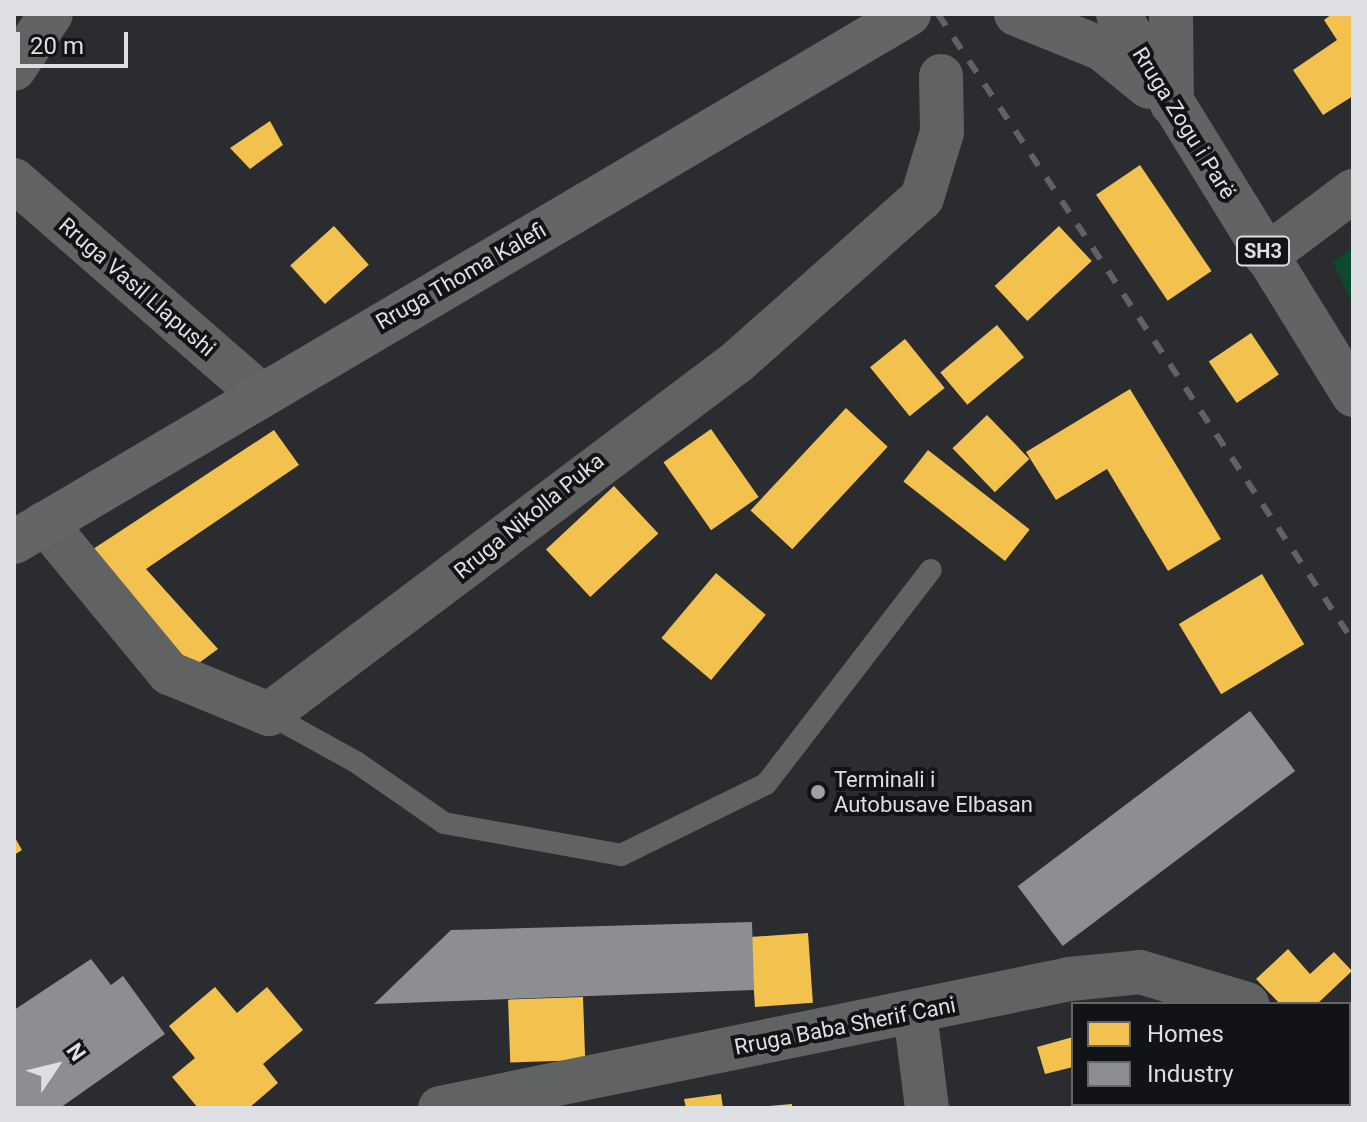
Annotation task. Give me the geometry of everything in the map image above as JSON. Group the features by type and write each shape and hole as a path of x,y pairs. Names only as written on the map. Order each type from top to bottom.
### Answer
{"main road":[{"name":"Rruga Thoma Kalefi","path":"29,532 909,14"},
{"path":"1016,14 1102,49 1172,106"},
{"name":"Rruga Zogu i Parë","path":"1118,14 1353,395"},
{"path":"1171,14 1172,106"}],"street":[{"path":"14,69 51,14"},
{"name":"Rruga Nikolla Puka","path":"269,714 737,362 922,198 942,132 941,76"},
{"name":"Rruga Vasil Llapushi","path":"14,180 260,394"},
{"path":"1266,256 1348,206"},
{"path":"29,532 169,673 269,714"},
{"name":"Rruga Baba Sherif Cani","path":"440,1108 915,1013 1140,972 1240,1002"},
{"path":"915,1013 927,1108"}],"lane":[{"path":"269,714 356,762 444,823 621,855 766,784 931,570"}],"green space":[{"path":"1353,248 1353,306 1333,262"}],"building: Homes":[{"path":"1332,14 1353,14 1353,96 1323,115 1293,70 1337,40 1324,20"},
{"path":"270,121 283,145 250,169 230,148"},
{"path":"1140,165 1212,271 1168,301 1096,195"},
{"path":"334,226 369,265 325,304 290,265"},
{"path":"1059,226 1092,261 1027,321 995,286"},
{"path":"997,325 1024,357 967,405 940,373"},
{"path":"1251,333 1279,374 1237,403 1209,362"},
{"path":"905,339 945,388 910,416 870,367"},
{"path":"1130,389 1221,539 1168,571 1107,469 1056,500 1026,452"},
{"path":"846,408 888,447 792,549 751,510"},
{"path":"987,415 1029,459 995,492 952,448"},
{"path":"711,429 759,497 711,530 663,462"},
{"path":"274,430 299,465 146,569 218,649 188,671 81,557"},
{"path":"928,450 1030,529 1005,561 903,482"},
{"path":"614,486 658,534 590,597 546,549"},
{"path":"716,573 766,615 711,680 661,638"},
{"path":"1262,574 1304,644 1221,694 1179,624"},
{"path":"14,836 22,850 14,855"},
{"path":"808,933 813,1003 755,1007 750,937"},
{"path":"1288,949 1310,974 1334,952 1352,971 1319,1002 1278,1002 1256,979"},
{"path":"215,987 237,1013 267,987 303,1030 263,1064 278,1083 249,1108 198,1108 172,1077 195,1058 169,1026"},
{"path":"583,997 585,1060 510,1063 508,1000"},
{"path":"1071,1038 1071,1068 1045,1074 1037,1047"},
{"path":"721,1094 723,1108 686,1108 684,1099"},
{"path":"792,1104 792,1108 769,1108 769,1106"}],"building: Industry":[{"path":"1250,711 1295,771 1063,946 1018,886"},
{"path":"752,922 754,990 374,1004 451,930"},
{"path":"91,959 111,985 123,976 165,1034 60,1108 14,1108 14,1010"}],"railway":[{"path":"938,14 1353,641"}],"place":[{"name":"Terminali i Autobusave Elbasan","path":"818,792"}]}
